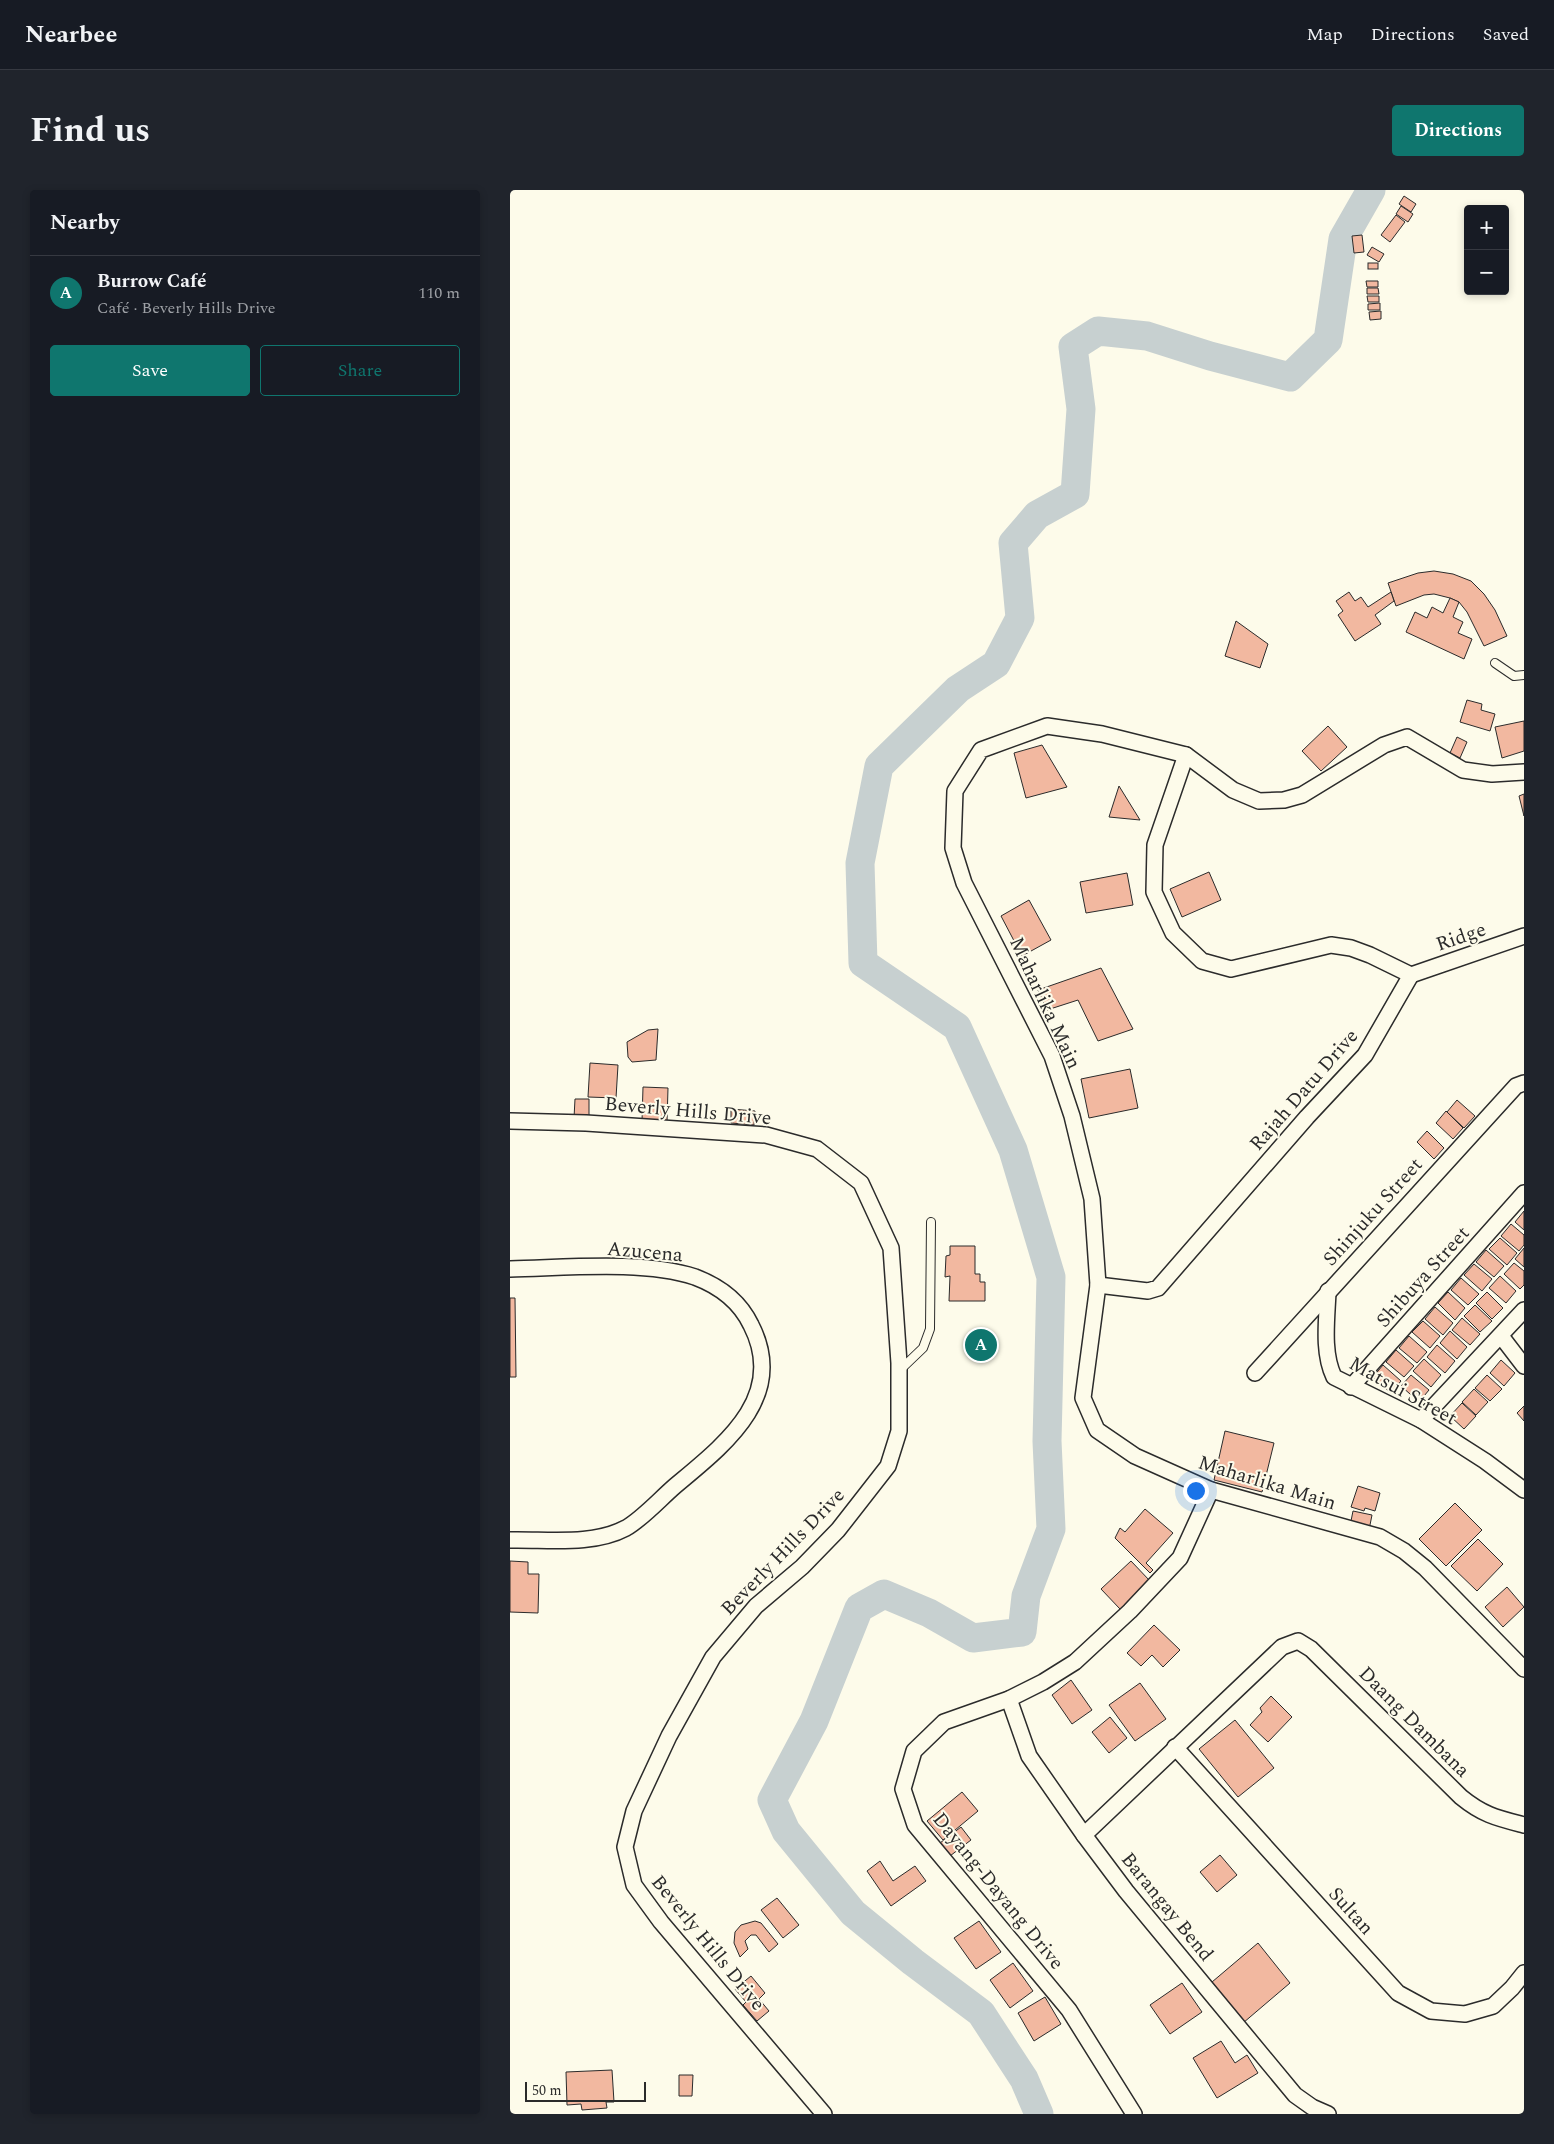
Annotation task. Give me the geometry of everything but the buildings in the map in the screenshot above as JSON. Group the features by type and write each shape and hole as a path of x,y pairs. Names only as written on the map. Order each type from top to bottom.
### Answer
{"street":[{"name":"Maharlika Main","path":"1524,772 1492,774 1463,770 1407,737 1384,745 1302,795 1284,800 1260,801 1233,790 1186,755 1102,734 1047,726 981,750 955,791 953,848 964,883 1052,1056 1072,1116 1092,1199 1098,1285 1083,1398 1097,1430 1135,1456 1211,1490 1380,1537 1404,1551 1424,1568 1524,1670"},
{"path":"1186,755 1155,845 1154,892 1173,933 1202,961 1230,970 1331,945 1351,948 1370,955 1411,975"},
{"name":"Ridge","path":"1411,975 1524,936"},
{"name":"Rajah Datu Drive","path":"1098,1285 1148,1291 1158,1288 1307,1117 1365,1055 1411,975"},
{"name":"Shinjuku Street","path":"1255,1373 1516,1086 1524,1083"},
{"name":"Beverly Hills Drive","path":"510,1121 586,1123 766,1135 817,1149 861,1183 891,1248 899,1371 899,1431 888,1466 838,1530 802,1568 756,1606 713,1657 669,1736 634,1811 625,1847 634,1885 662,1922 824,2114"},
{"name":"Shibuya Street","path":"1351,1387 1524,1193"},
{"name":"Azucena","path":"510,1269 637,1267 671,1271 715,1286 744,1311 753,1328 760,1347 761,1384 755,1403 740,1426 721,1447 627,1527 612,1534 593,1539 510,1540"},
{"name":"Matsui Street","path":"1328,1291 1329,1367 1334,1377 1420,1420 1485,1461 1524,1490"},
{"path":"1420,1420 1502,1336 1524,1310"},
{"path":"1502,1336 1524,1366"},
{"name":"Dayang-Dayang Drive","path":"1134,2114 1069,2010 915,1825 903,1789 914,1750 944,1722 1009,1699 1043,1682 1075,1662 1130,1611 1180,1558 1211,1490"},
{"name":"Daang Dambana","path":"1175,1747 1282,1647 1298,1641 1312,1649 1461,1797 1477,1810 1494,1817 1524,1824"},
{"name":"Barangay Bend","path":"1009,1699 1029,1756 1126,1891 1295,2095 1312,2107 1328,2114"},
{"path":"1084,1835 1175,1747"},
{"name":"Sultan","path":"1175,1747 1398,1993 1431,2011 1465,2014 1493,2006 1512,1988 1524,1973"}],"lane":[{"path":"1494,663 1514,676 1524,675"},
{"path":"899,1371 923,1348 930,1328 931,1222"}],"waterway":[{"path":"1039,2114 1024,2079 981,2013 913,1962 853,1913 786,1831 772,1800 814,1721 859,1608 884,1594 929,1613 973,1638 1022,1632 1026,1596 1051,1529 1047,1441 1051,1277 1013,1150 957,1027 863,963 860,863 879,766 958,689 996,664 1020,618 1013,543 1037,515 1075,494 1081,409 1073,347 1098,331 1147,336 1210,356 1290,377 1328,340 1343,239 1371,190"}],"place":[{"name":"Burrow Café","path":"981,1345"}]}
